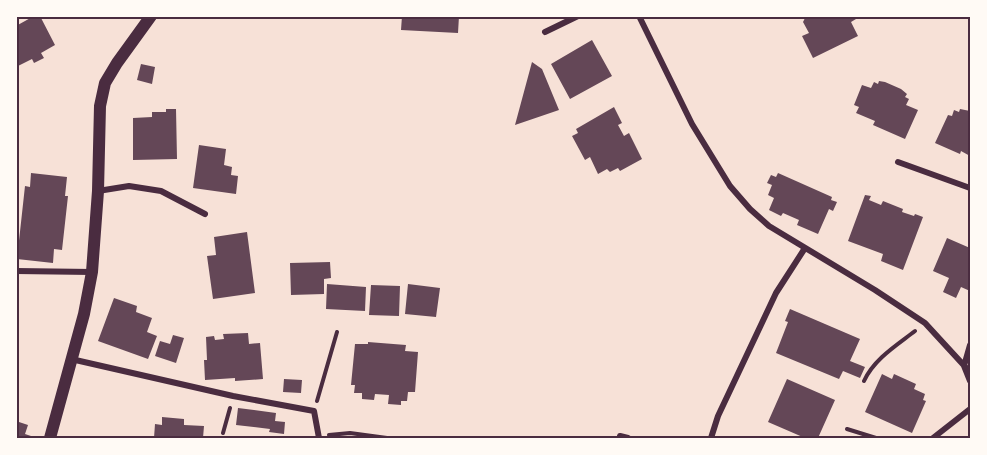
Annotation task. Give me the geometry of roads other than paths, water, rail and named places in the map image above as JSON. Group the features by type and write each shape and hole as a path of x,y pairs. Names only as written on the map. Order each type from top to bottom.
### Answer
{"main road":[{"path":"50,438 84,314 92,272 98,191 100,106 105,83 151,16"}],"street":[{"path":"545,32 578,16"},
{"path":"639,16 692,124 730,186 750,209 769,226 925,322 970,372"},
{"path":"898,162 970,188"},
{"path":"98,191 129,186 161,191 205,214"},
{"path":"711,438 718,416 776,292 805,248"},
{"path":"16,272 92,272"},
{"path":"970,345 964,366 970,381"},
{"path":"70,359 233,396 314,411 320,438"},
{"path":"933,438 970,409"},
{"path":"620,436 628,438"}]}
